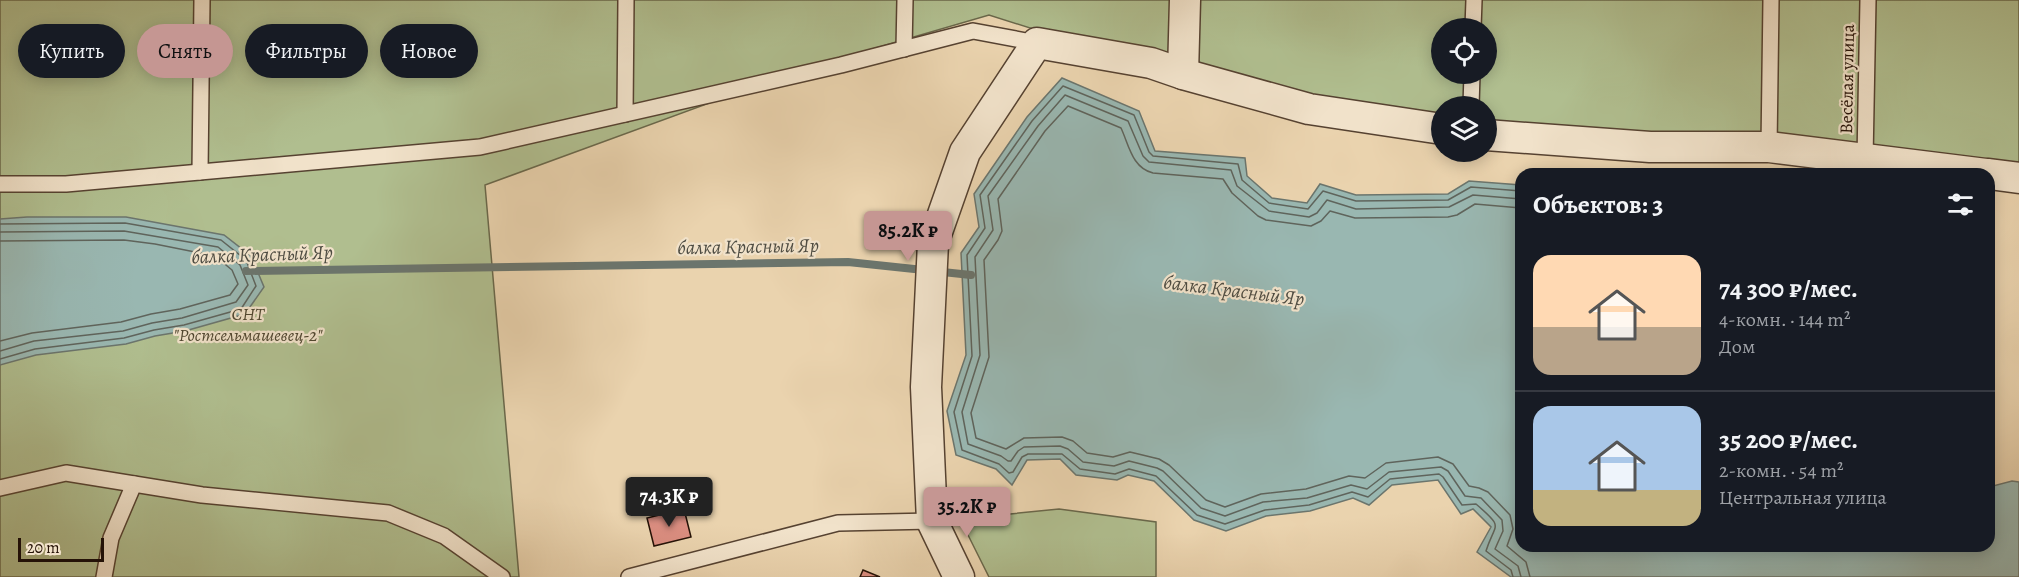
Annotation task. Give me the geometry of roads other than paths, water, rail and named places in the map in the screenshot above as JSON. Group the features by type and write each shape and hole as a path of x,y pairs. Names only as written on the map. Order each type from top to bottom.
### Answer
{"street":[{"path":"1183,74 1185,0"},
{"path":"959,577 932,521 926,387 933,243 965,152 1036,42 1152,63 1183,74 1309,109 1431,127"},
{"path":"1497,136 1650,147 1769,147 1939,168"},
{"path":"1995,175 2019,178"}],"lane":[{"path":"200,172 202,0"},
{"path":"625,114 626,0"},
{"path":"904,49 905,0"},
{"path":"1473,18 1474,0"},
{"path":"1769,147 1771,0"},
{"name":"Весёлая улица","path":"1865,159 1868,0"},
{"path":"0,184 66,184 480,147 973,31 1036,42"},
{"path":"0,488 66,473 202,495 388,513 444,536 502,577"},
{"path":"104,577 111,538 134,484"},
{"path":"629,577 838,523 932,521"}],"water":[{"path":"1062,78 1139,111 1155,151 1245,158 1247,176 1272,198 1307,203 1320,184 1356,195 1448,194 1469,181 1515,185 1515,552 1995,552 1995,485 2012,481 2019,482 2019,577 1511,577 1477,552 1491,527 1473,509 1461,514 1438,480 1392,485 1369,505 1353,498 1310,511 1266,516 1226,531 1194,520 1154,481 1128,475 1117,480 1076,475 1060,459 1027,460 1012,485 996,469 956,455 947,411 966,355 961,253 979,227 974,194 1027,117"},
{"path":"126,217 224,235 251,256 264,287 245,314 185,331 126,344 36,355 0,365 0,219"}],"waterway":[{"name":"балка Красный Яр","path":"246,271 848,262 971,275"}],"park label":[{"name":"СНТ \"Ростсельмашевец-2\"","path":"248,324"}]}
